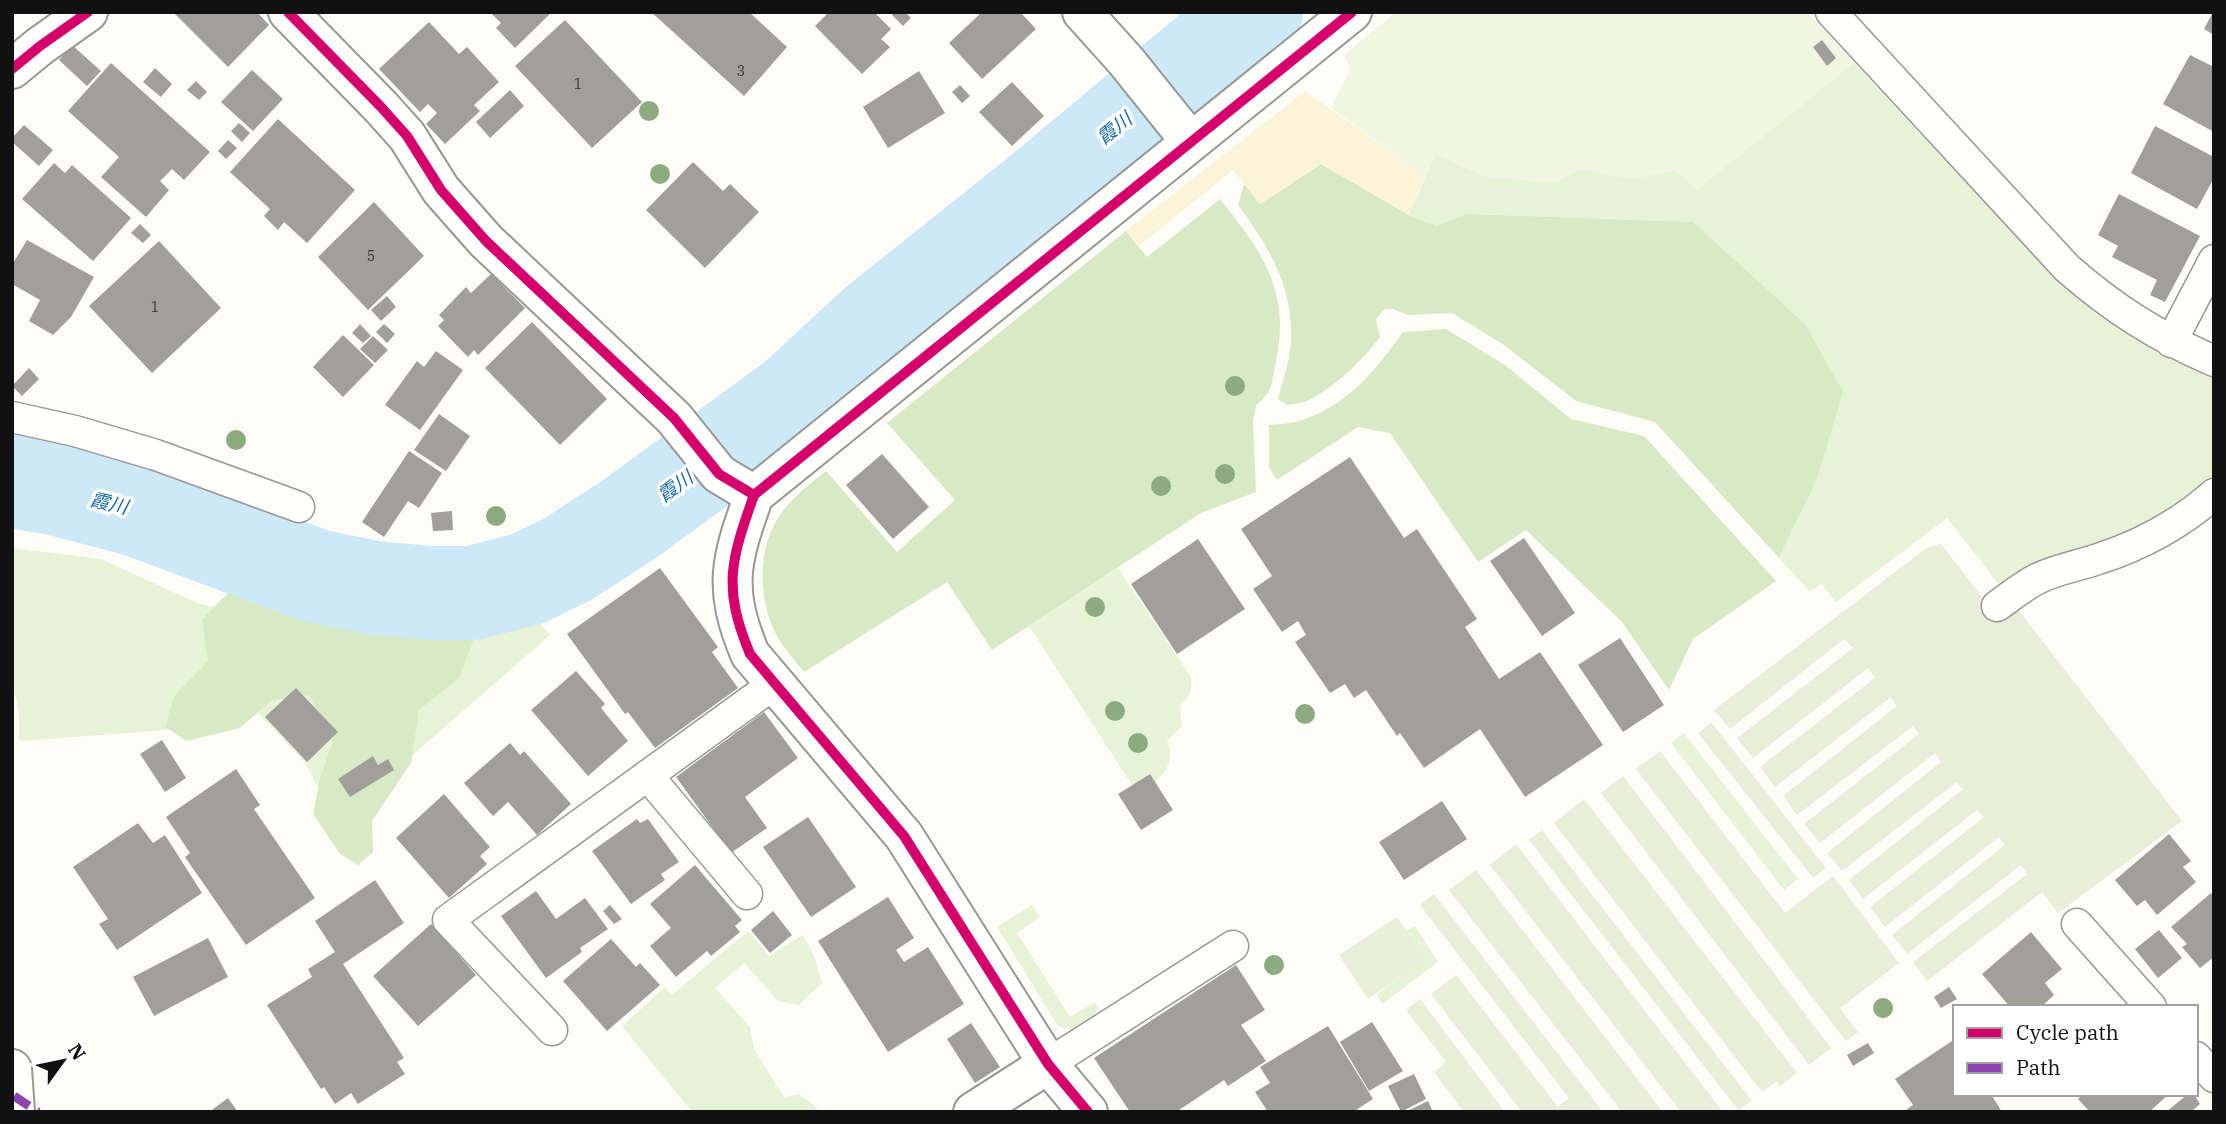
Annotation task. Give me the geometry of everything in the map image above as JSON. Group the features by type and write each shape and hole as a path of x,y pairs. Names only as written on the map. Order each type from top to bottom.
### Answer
{"street":[{"path":"12,69 88,12"},
{"path":"288,12 382,107 407,136 441,190 486,241 680,424 719,474 744,489"},
{"path":"1088,1112 1048,1064 904,836 750,654 737,623 731,584 744,489 1184,132 1352,12"},
{"path":"1093,15 1126,61 1184,132"},
{"path":"973,1112 1048,1064"},
{"path":"12,1069 15,1112"}],"lane":[{"path":"1831,12 2067,268 2102,299 2134,321 2171,342 2214,361"},
{"path":"2171,342 2214,260"},
{"path":"12,417 75,431 156,455 299,507"},
{"path":"1997,606 2036,580 2062,569 2132,548 2163,533 2214,494"},
{"path":"552,1030 448,920 774,684"},
{"path":"648,776 747,894"},
{"path":"2077,924 2149,1005"},
{"path":"1048,1064 1233,946"},
{"path":"2198,1059 2214,1077"}],"green space":[{"path":"1396,12 1806,12 1854,63 1697,190 1675,170 1630,179 1580,169 1557,182 1487,177 1435,154 1425,176 1331,108 1351,69 1344,55"},
{"path":"1854,63 2052,275 2096,314 2137,341 2214,377 2214,474 2194,495 2133,532 2049,557 2002,588 1947,518 1836,602 1821,584 1810,592 1779,558 1817,479 1693,222 1467,214 1437,226 1409,215 1435,154 1487,177 1556,182 1580,169 1630,179 1675,170 1697,189"},
{"path":"1321,164 1409,215 1437,226 1467,214 1693,222 1805,324 1843,392 1817,479 1779,558 1655,422 1576,401 1504,345 1452,313 1408,315 1385,309 1376,319 1380,337 1338,381 1304,402 1287,405 1278,399 1290,351 1289,310 1279,273 1271,256 1238,205 1244,184 1260,204"},
{"path":"1220,199 1260,255 1276,293 1279,314 1280,336 1272,381 1269,391 1256,405 1253,421 1256,492 1201,513 992,650 947,582 804,672 778,638 771,623 763,591 762,573 768,540 774,525 788,505 826,471 897,552 955,500 887,423 1126,231 1147,257"},
{"path":"1446,329 1505,365 1571,419 1644,436 1776,581 1693,639 1669,690 1622,622 1526,530 1478,562 1390,433 1358,427 1277,480 1269,467 1269,425 1298,421 1347,396 1371,373 1403,332"},
{"path":"1941,544 2000,620 2016,607 2182,821 2058,913 2042,892 1927,981 1913,962 2027,874 2021,865 1907,954 1892,935 2005,845 1999,837 1885,927 1870,907 1984,817 1977,810 1863,899 1849,880 1962,790 1957,782 1842,871 1827,853 1941,762 1935,753 1820,843 1804,824 1919,734 1913,726 1797,815 1783,796 1897,706 1891,697 1775,787 1760,767 1875,678 1868,668 1753,758 1737,738 1853,648 1844,639 1730,729 1714,710 1928,547"},
{"path":"12,548 101,559 197,603 238,613 181,729 19,741 19,715 12,675"},
{"path":"1118,568 1191,677 1190,693 1180,706 1182,726 1167,741 1170,758 1167,768 1155,782 1150,774 1132,785 1029,626"},
{"path":"268,588 331,615 434,607 465,617 475,636 459,678 419,710 411,763 372,821 373,852 358,865 340,854 313,814 320,778 333,741 309,695 272,700 240,728 187,741 165,727 174,696 208,661 202,619 228,593"},
{"path":"528,610 550,635 337,821 303,760 253,708 412,626 473,620"},
{"path":"1711,722 1826,868 1813,878 1698,733"},
{"path":"1684,733 1798,879 1784,890 1671,743"},
{"path":"1660,751 1785,913 1833,876 1899,963 1840,1008 1858,1032 1846,1041 1636,769"},
{"path":"1623,776 1831,1048 1809,1065 1601,793"},
{"path":"1584,799 1797,1073 1780,1086 1777,1081 1762,1092 1554,823"},
{"path":"1542,830 1752,1101 1738,1110 1529,840"},
{"path":"1516,844 1723,1112 1681,1112 1490,865"},
{"path":"1476,870 1663,1112 1622,1112 1449,890"},
{"path":"1434,894 1603,1112 1522,1112 1431,994 1456,975 1558,1107 1569,1098 1420,905"},
{"path":"1032,905 1040,917 1017,933 1070,1017 1094,1003 1098,1008 1093,1016 1070,1029 1058,1026 997,927"},
{"path":"1397,917 1425,960 1368,999 1339,955"},
{"path":"1415,926 1438,962 1382,1004 1377,994 1424,960 1406,931"},
{"path":"748,931 769,956 803,935 814,956 822,983 799,1005 778,1001 744,963 715,988 750,1027 754,1049 784,1097 799,1094 816,1107 818,1112 692,1112 622,1026 665,987 672,995"},
{"path":"1420,999 1505,1112 1464,1112 1434,1072 1446,1062 1406,1010"}],"sand":[{"path":"1305,91 1425,176 1409,215 1321,164 1260,204 1233,170 1139,246 1126,231"}],"building":[{"path":"173,12 257,12 269,25 228,67"},
{"path":"490,12 552,12 515,48 496,28 501,23"},
{"path":"651,12 749,12 787,47 744,96"},
{"path":"829,12 874,12 891,29 881,39 890,47 862,74 815,26"},
{"path":"895,12 905,12 911,18 903,26 892,15"},
{"path":"982,12 1020,12 1036,29 982,79 949,43"},
{"path":"2214,12 2214,35 2204,29"},
{"path":"565,20 642,102 592,148 515,66"},
{"path":"429,22 459,54 467,47 499,82 474,105 480,111 445,144 426,124 437,113 428,104 420,112 379,69"},
{"path":"1822,40 1836,58 1827,66 1813,47"},
{"path":"72,45 101,71 87,86 59,60"},
{"path":"2190,55 2214,67 2214,132 2163,104"},
{"path":"111,63 210,152 184,180 172,169 160,181 169,190 146,217 101,177 119,157 68,111"},
{"path":"155,68 172,84 161,97 143,82"},
{"path":"252,70 283,99 253,131 221,102"},
{"path":"919,71 945,113 888,148 863,107"},
{"path":"196,81 207,92 199,100 187,90"},
{"path":"1012,82 1044,116 1012,146 979,112"},
{"path":"960,85 970,96 962,103 952,92"},
{"path":"510,90 524,106 490,138 476,122"},
{"path":"278,119 355,190 307,243 284,222 278,230 264,216 270,209 230,172"},
{"path":"239,123 250,133 242,142 231,131"},
{"path":"24,125 53,150 39,166 12,142 12,138"},
{"path":"2155,126 2214,157 2214,178 2197,209 2131,173"},
{"path":"228,140 237,148 226,159 218,151"},
{"path":"693,162 723,191 730,184 759,212 705,268 646,210"},
{"path":"54,163 65,173 72,165 131,218 93,261 22,199"},
{"path":"2119,194 2200,236 2165,302 2150,295 2157,280 2112,257 2118,246 2098,235"},
{"path":"374,202 424,256 368,310 318,257"},
{"path":"140,224 151,235 143,243 131,233"},
{"path":"27,240 94,277 71,317 53,335 29,321 40,300 12,284 12,265"},
{"path":"159,241 221,308 152,373 89,306"},
{"path":"491,274 525,308 478,355 474,350 468,357 438,326 444,320 439,315 466,287 471,293"},
{"path":"387,296 396,307 381,321 371,310"},
{"path":"532,322 607,399 560,445 485,368"},
{"path":"360,324 371,336 363,343 352,333"},
{"path":"384,324 395,334 387,343 376,332"},
{"path":"343,335 374,365 343,397 313,367"},
{"path":"373,336 388,350 375,363 360,349"},
{"path":"436,351 463,370 420,430 385,405 417,361 424,367"},
{"path":"29,368 39,379 22,396 12,386"},
{"path":"439,414 470,436 446,471 414,450"},
{"path":"409,451 442,473 419,508 408,501 384,537 362,522"},
{"path":"882,454 929,507 893,539 846,485"},
{"path":"1350,457 1404,538 1417,529 1477,619 1465,627 1499,679 1540,652 1603,745 1525,797 1480,729 1424,768 1400,733 1397,736 1366,690 1354,698 1345,684 1330,693 1295,642 1306,635 1298,621 1282,632 1253,589 1272,576 1241,529"},
{"path":"452,511 453,530 433,531 431,513"},
{"path":"1524,538 1575,613 1542,636 1490,561"},
{"path":"1198,539 1245,609 1177,654 1131,584"},
{"path":"660,568 718,647 712,652 738,688 655,748 628,712 625,714 567,634"},
{"path":"1620,638 1664,705 1623,732 1578,665"},
{"path":"576,671 605,704 601,708 628,741 588,776 531,710"},
{"path":"296,688 338,732 307,762 265,717"},
{"path":"764,712 798,758 745,797 767,828 731,853 676,777"},
{"path":"162,740 186,778 165,792 140,754"},
{"path":"510,743 520,755 524,751 571,804 537,835 508,802 493,816 464,783"},
{"path":"373,756 378,765 388,759 394,770 350,797 338,779"},
{"path":"236,769 260,805 254,809 315,898 246,945 185,857 190,853 166,817"},
{"path":"1150,774 1173,810 1141,830 1118,794"},
{"path":"444,794 490,847 480,856 487,864 449,898 396,838"},
{"path":"1442,801 1467,839 1404,880 1379,842"},
{"path":"808,817 856,887 811,917 763,847"},
{"path":"637,819 640,823 648,819 679,862 661,874 665,880 631,904 592,851"},
{"path":"138,823 153,843 165,835 202,893 117,950 99,924 108,919 73,867"},
{"path":"2169,834 2191,861 2183,867 2196,882 2157,915 2145,900 2137,906 2115,880"},
{"path":"695,865 742,920 735,926 740,932 711,956 707,951 676,977 650,946 671,928 650,904"},
{"path":"375,880 404,923 343,964 404,1058 397,1062 405,1074 358,1104 351,1093 335,1104 324,1087 321,1089 267,1005 312,977 308,969 335,952 315,921"},
{"path":"536,891 556,919 585,898 608,929 580,948 582,952 546,978 501,916"},
{"path":"2211,893 2214,897 2214,957 2200,968 2182,947 2187,944 2171,927"},
{"path":"888,897 914,938 896,950 904,962 928,947 964,1004 888,1052 818,941"},
{"path":"610,905 622,919 614,924 603,911"},
{"path":"773,911 792,935 770,953 751,930"},
{"path":"431,924 476,975 418,1026 373,976"},
{"path":"2159,930 2182,958 2158,978 2135,949"},
{"path":"2031,932 2062,969 2045,983 2054,995 2043,1005 2008,1005 1982,974"},
{"path":"208,938 228,977 154,1016 133,977"},
{"path":"611,939 636,967 640,963 660,985 607,1031 563,981"},
{"path":"1236,965 1265,1010 1241,1025 1266,1061 1228,1086 1224,1080 1176,1112 1130,1112 1094,1058"},
{"path":"1949,987 1957,999 1941,1008 1934,997"},
{"path":"1372,1022 1403,1071 1369,1091 1340,1042"},
{"path":"971,1023 1000,1067 975,1083 947,1039"},
{"path":"1328,1026 1373,1099 1353,1112 1268,1112 1255,1092 1270,1083 1260,1067"},
{"path":"1953,1040 1953,1096 1992,1096 2002,1112 1907,1112 1913,1105 1895,1079"},
{"path":"1868,1043 1874,1053 1853,1066 1847,1055"},
{"path":"1414,1074 1426,1099 1401,1112 1388,1086"},
{"path":"2081,1096 2167,1096 2149,1112 2090,1112 2078,1099"},
{"path":"2186,1096 2195,1096 2200,1104 2191,1112 2166,1112"},
{"path":"228,1098 238,1112 209,1112"},
{"path":"1428,1101 1433,1112 1405,1112"}],"waterway":[{"name":"霞川","path":"12,481 58,489 135,509 316,576 375,588 472,593 527,579 568,559 631,518 795,398 875,324 1039,193 1256,12"}],"marked path":[{"path":"14,1096 38,1112"}],"cycle path":[{"path":"12,69 88,12"},
{"path":"288,12 407,136 441,190 486,241 674,418 719,474 754,495"},
{"path":"1088,1112 1048,1064 904,836 750,654 741,631 733,591 735,556 754,495 1352,12"}]}
